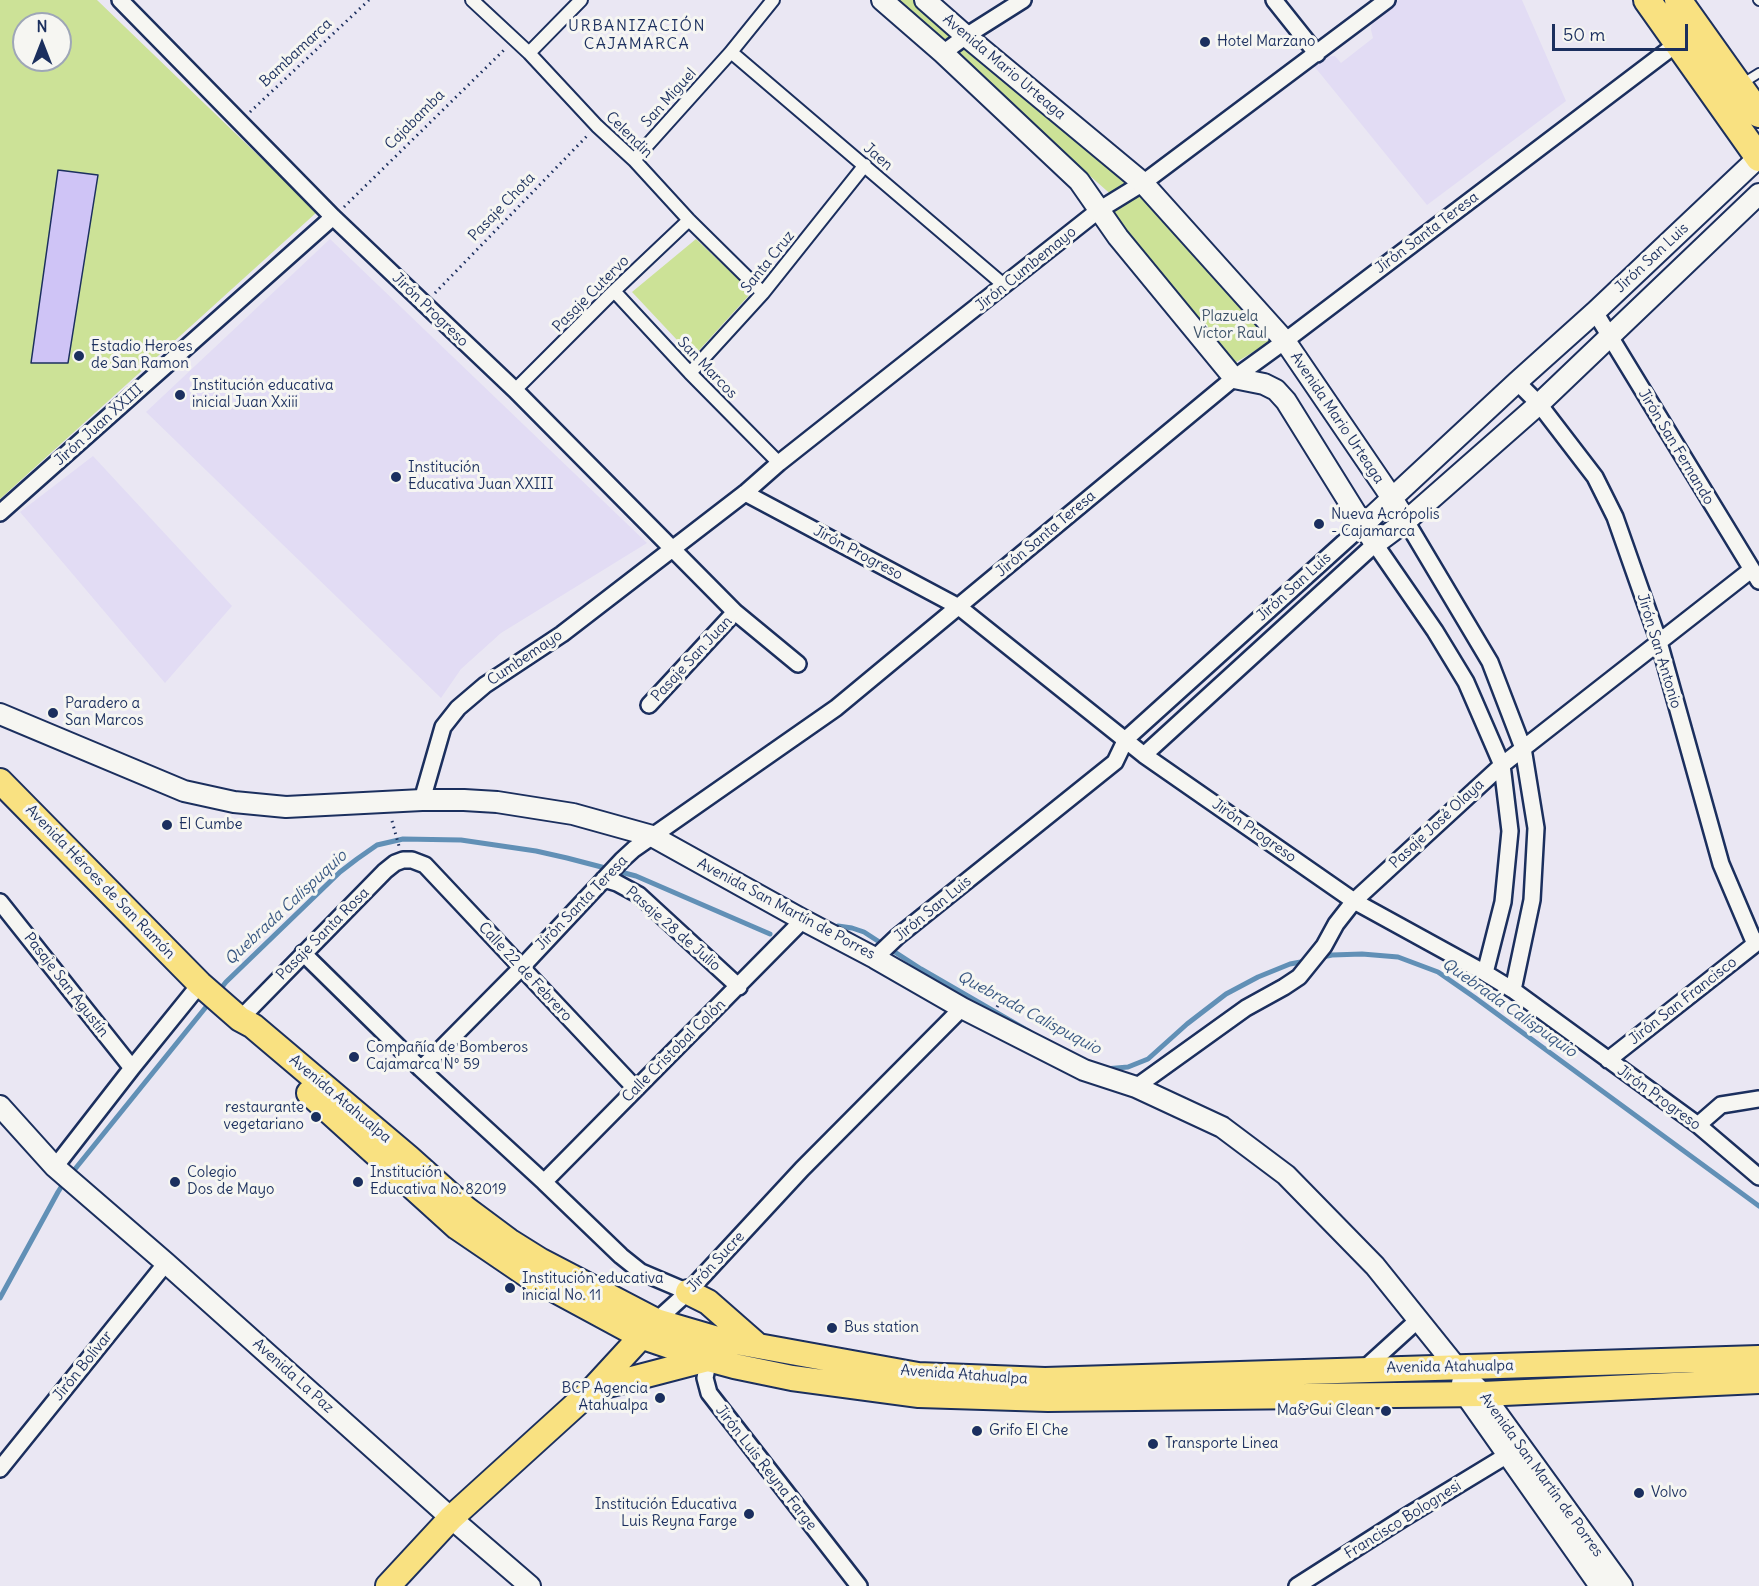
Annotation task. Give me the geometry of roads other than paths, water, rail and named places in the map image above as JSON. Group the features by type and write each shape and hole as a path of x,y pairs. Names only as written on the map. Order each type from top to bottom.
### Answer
{"highway":[{"path":"1647,0 1688,35 1734,89 1759,114"},
{"path":"1678,0 1688,35"},
{"path":"1734,89 1759,157"}],"main road":[{"name":"Avenida Héroes de San Ramón","path":"0,781 208,991"},
{"name":"Avenida Atahualpa","path":"208,991 240,1019 254,1026 466,1209 509,1241 648,1329 711,1349 734,1366 792,1378 919,1395 1048,1399 1474,1394 1759,1381"},
{"path":"688,1292 708,1302 757,1345"},
{"name":"Jirón Sucre","path":"388,1586 451,1518 593,1389 648,1329"},
{"name":"Avenida Atahualpa","path":"711,1349 757,1345 918,1375 1045,1380 1759,1358"},
{"path":"593,1389 711,1349"}],"street":[{"name":"Jirón Progreso","path":"120,0 333,218 515,390 735,612 798,664"},
{"name":"Celendin","path":"472,0 529,53 597,126 634,160 689,220 763,293"},
{"path":"529,53 581,0"},
{"name":"San Miguel","path":"634,160 731,52 773,0"},
{"name":"Avenida Mario Urteaga","path":"882,0 943,53 1079,180 1118,237 1234,378"},
{"name":"Avenida Mario Urteaga","path":"925,0 1143,183 1285,341 1406,520 1490,662 1523,748 1536,828 1532,900 1513,990"},
{"path":"943,53 1023,0"},
{"path":"1274,0 1317,54"},
{"name":"Jirón Cumbemayo","path":"673,549 1099,210 1143,183 1387,0"},
{"name":"Jirón Santa Teresa","path":"421,1069 622,860 652,836 836,708 1234,378 1688,35"},
{"name":"Jaen","path":"731,52 1005,286"},
{"name":"Jirón San Luis","path":"878,955 897,937 1115,762 1126,739 1595,312 1759,157"},
{"name":"Santa Cruz","path":"690,373 763,293 865,165"},
{"name":"Jirón San Luis","path":"1144,755 1375,544 1406,520 1539,404 1759,194"},
{"name":"Jirón Juan XXIII","path":"0,513 333,218"},
{"name":"Pasaje Cutervo","path":"515,390 689,220"},
{"name":"San Marcos","path":"614,291 690,373 779,463"},
{"name":"Jirón San Fernando","path":"1595,312 1755,575"},
{"path":"1234,378 1264,384 1276,390 1286,401 1362,526 1435,631 1466,682 1502,765 1510,831 1503,902 1485,973"},
{"name":"Jirón San Antonio","path":"1517,382 1539,404 1595,477 1615,517 1659,642 1721,864 1757,943"},
{"name":"Jirón Progreso","path":"745,493 959,607 1144,755 1354,901 1513,990 1698,1125 1759,1177"},
{"name":"Cumbemayo","path":"422,800 443,727 458,708 484,685 562,634 673,549"},
{"name":"Pasaje José Olaya","path":"1136,1087 1246,1008 1299,977 1324,946 1336,924 1354,901 1502,765 1659,642 1755,575"},
{"name":"Pasaje San Juan","path":"649,705 735,612"},
{"name":"Avenida San Martín de Porres","path":"0,714 184,791 234,802 286,807 464,800 573,814 652,836 803,920 878,955 962,1008 1084,1070 1136,1087 1222,1127 1286,1175 1375,1266 1419,1319 1457,1368 1509,1454 1600,1586"},
{"name":"Pasaje Santa Rosa","path":"240,1019 385,871 395,863 412,860"},
{"name":"Calle 22 de Febrero","path":"412,860 424,865 636,1089"},
{"name":"Pasaje 28 de Julio","path":"604,878 639,895 739,987"},
{"name":"Pasaje San Agustín","path":"0,902 132,1068"},
{"name":"Calle Cristobal Colón","path":"544,1182 803,920"},
{"name":"Jirón San Francisco","path":"1608,1060 1757,943"},
{"path":"303,953 421,1069 621,1256 641,1272 688,1292"},
{"path":"57,1168 132,1068 208,991"},
{"name":"Jirón Sucre","path":"648,1329 688,1292 802,1169 962,1008"},
{"path":"1698,1125 1721,1105 1759,1099"},
{"name":"Avenida La Paz","path":"0,1106 57,1168 530,1586"},
{"name":"Jirón Bolívar","path":"0,1469 166,1263"},
{"path":"1364,1369 1419,1319"},
{"name":"Jirón Luis Reyna Farge","path":"711,1349 705,1378 709,1393 859,1586"},
{"name":"Avenida San Martín de Porres","path":"1474,1394 1622,1586"},
{"name":"Francisco Bolognesi","path":"1297,1586 1509,1454"}],"waterway":[{"name":"Quebrada Calispuquio","path":"218,992 340,872 377,845 403,839 461,840 567,858 636,876 770,934"},
{"name":"Quebrada Calispuquio","path":"838,926 864,932 921,969 1030,1032"},
{"name":"Quebrada Calispuquio","path":"1318,958 1362,954 1398,957 1438,972 1759,1206"},
{"name":"Quebrada Calispuquio","path":"1105,1069 1128,1067 1148,1059 1187,1024 1226,994 1258,977 1290,964 1306,961"},
{"name":"Quebrada Calispuquio","path":"71,1174 210,1002"},
{"name":"Quebrada Calispuquio","path":"0,1298 65,1181"}],"place":[{"name":"Hotel Marzano","path":"1205,42"},
{"name":"Estadio Heroes de San Ramon","path":"79,356"},
{"name":"Institución educativa inicial Juan Xxiii","path":"180,395"},
{"name":"Institución Educativa Juan XXIII","path":"396,477"},
{"name":"Nueva Acrópolis - Cajamarca","path":"1319,524"},
{"name":"Paradero a San Marcos","path":"53,713"},
{"name":"El Cumbe","path":"167,825"},
{"name":"Compañía de Bomberos Cajamarca Nº 59","path":"354,1057"},
{"name":"restaurante vegetariano","path":"316,1117"},
{"name":"Colegio Dos de Mayo","path":"175,1182"},
{"name":"Institución Educativa No. 82019","path":"358,1182"},
{"name":"Institución educativa inicial No. 11","path":"510,1288"},
{"name":"Bus station","path":"832,1328"},
{"name":"BCP Agencia Atahualpa","path":"660,1398"},
{"name":"Ma&Gui Clean","path":"1386,1411"},
{"name":"Grifo El Che","path":"977,1431"},
{"name":"Transporte Linea","path":"1153,1444"},
{"name":"Volvo","path":"1639,1493"},
{"name":"Institución Educativa Luis Reyna Farge","path":"749,1514"}],"district":[{"name":"URBANIZACIÓN CAJAMARCA","path":"637,35"}],"park label":[{"name":"Plazuela Victor Raul","path":"1230,326"}]}
